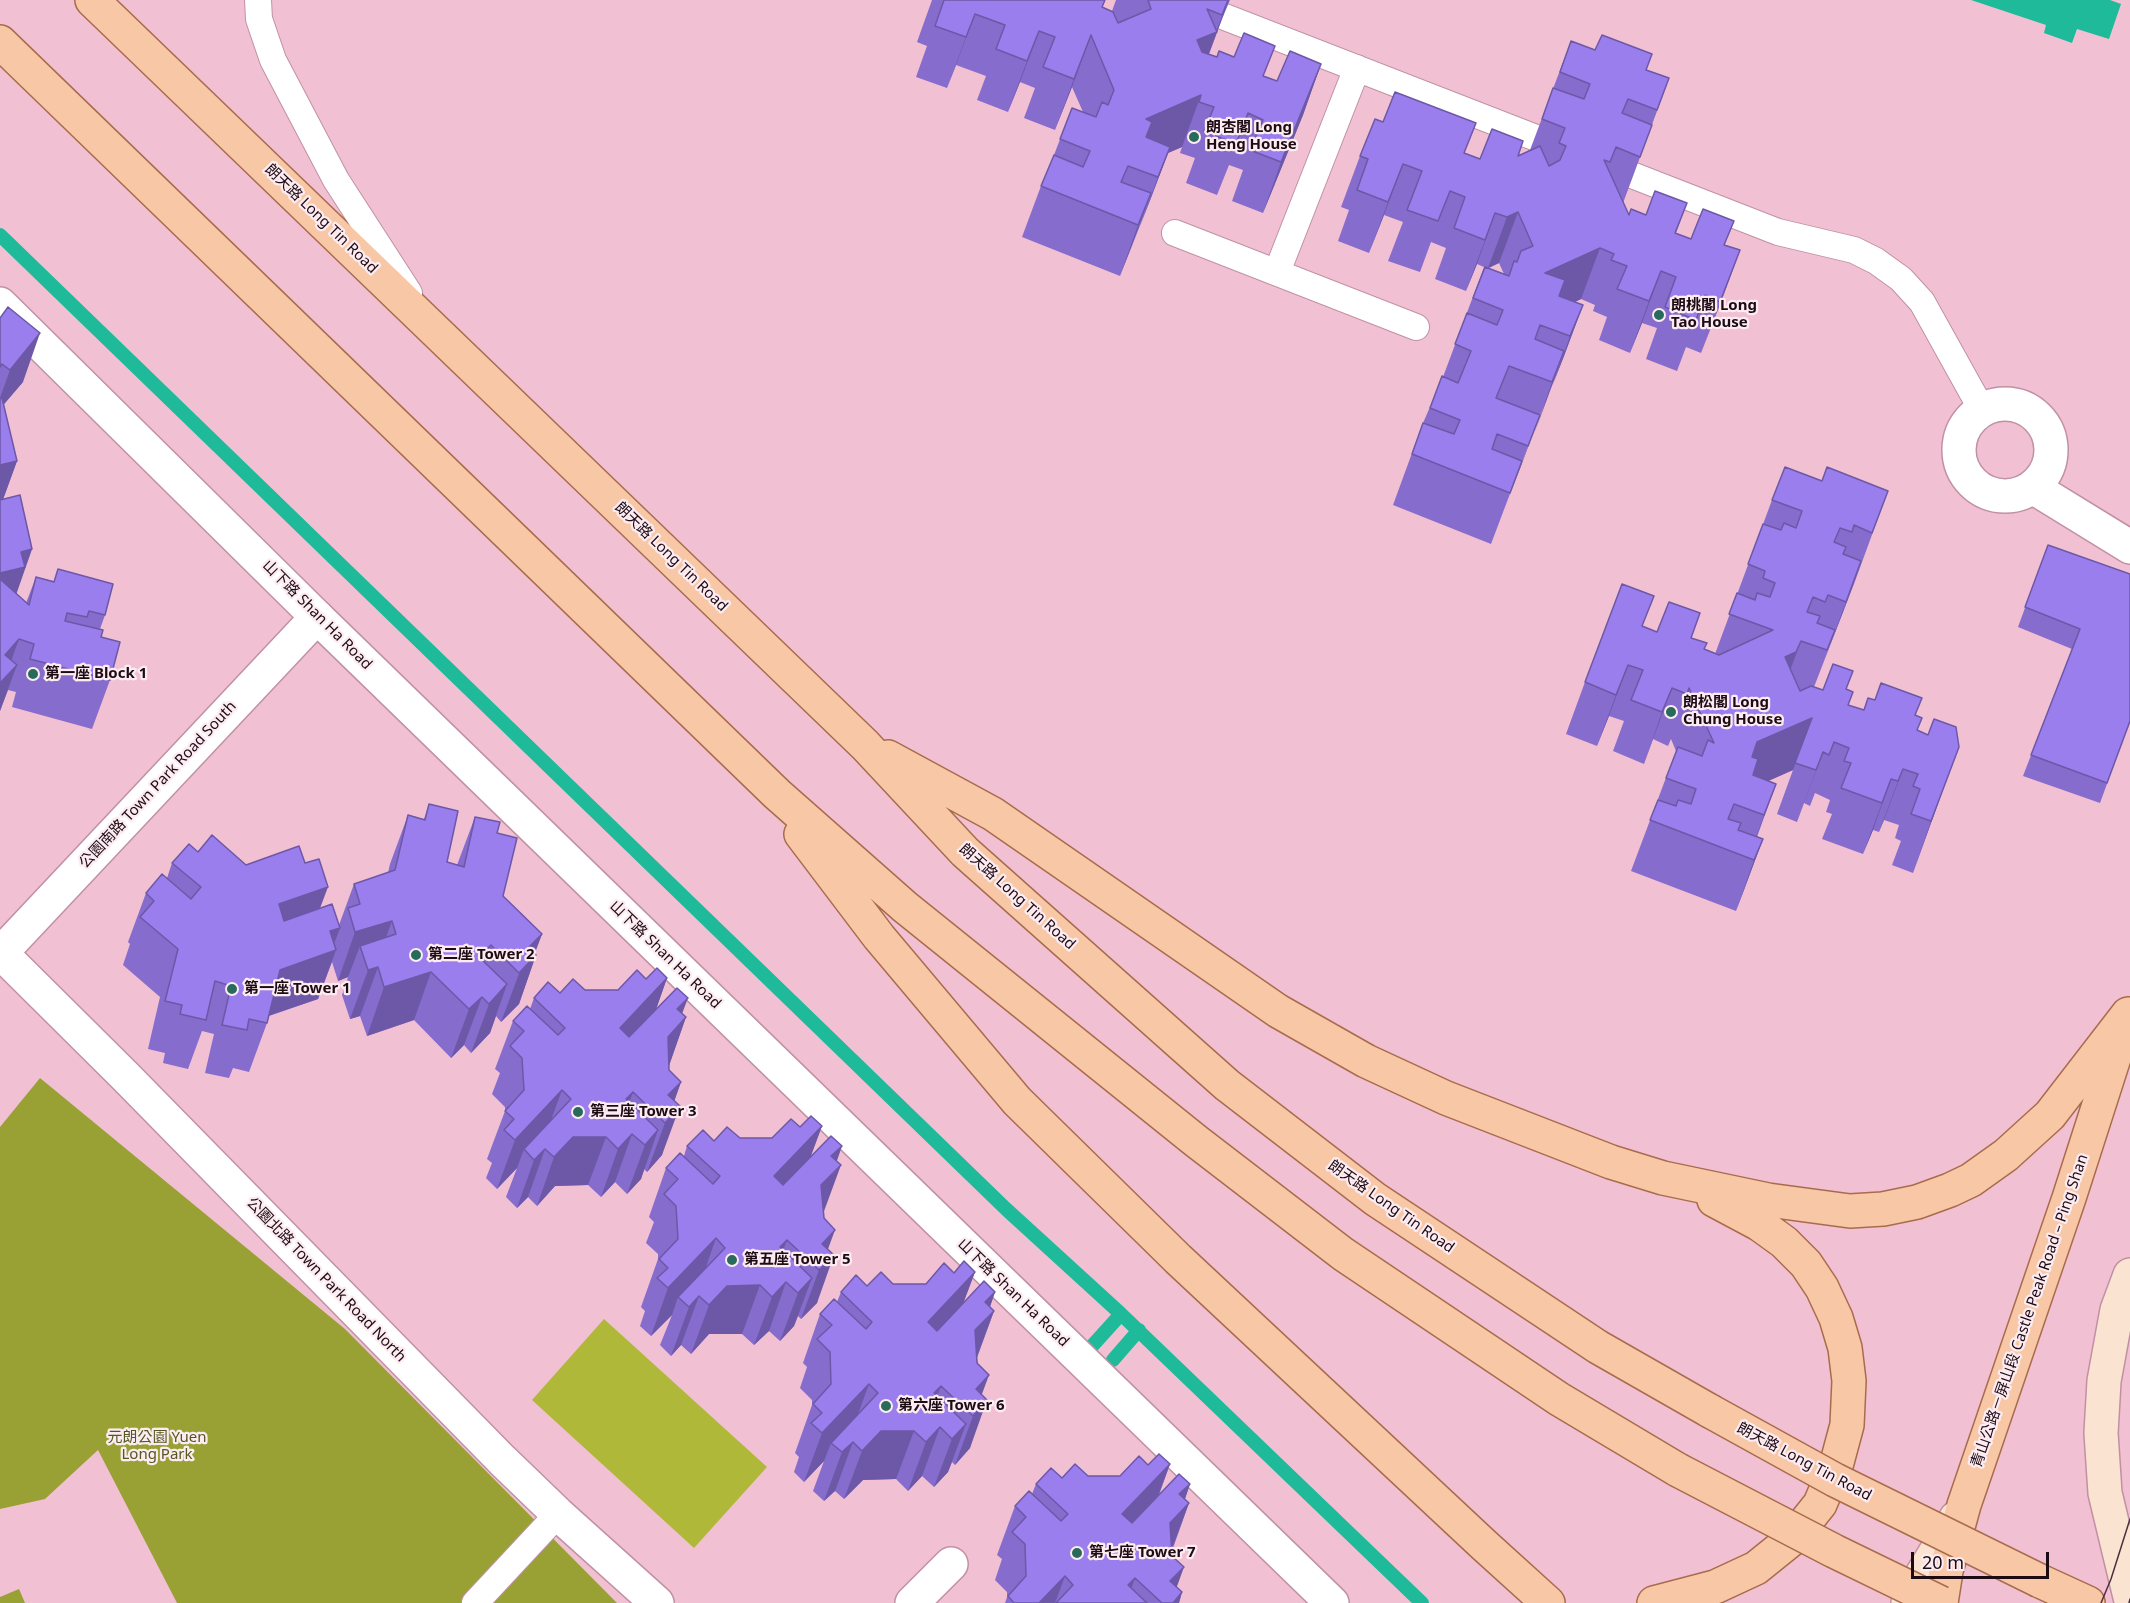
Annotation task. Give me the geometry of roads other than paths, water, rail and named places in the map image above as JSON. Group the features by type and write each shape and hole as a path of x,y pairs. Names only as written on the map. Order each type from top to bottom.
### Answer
{"main road":[{"name":"朗天路 Long Tin Road","path":"92,0 865,745 966,852 1227,1085 1375,1199 1598,1347 1834,1480 2088,1603"},
{"path":"0,42 777,794 905,907 1196,1141 1343,1254 1558,1398 1678,1470 1834,1551 1941,1603 1946,1571 1964,1505"},
{"path":"865,745 993,814 1278,1011 1366,1060 1446,1098 1532,1133 1663,1178 1768,1200 1850,1211 1883,1209 1928,1198 1971,1180 2006,1155 2050,1115 2129,1012"},
{"path":"777,794 793,823 879,937 1017,1101 1178,1259 1548,1603"},
{"name":"青山公路－屏山段 Castle Peak Road – Ping Shan","path":"1908,1603 1923,1573 1964,1505 2069,1198 2129,1012"},
{"path":"1654,1603 1715,1587 1756,1568 1792,1539 1820,1504 1836,1466 1847,1425 1849,1381 1845,1348 1836,1318 1822,1288 1806,1264 1784,1242 1759,1224 1726,1206 1663,1178"},
{"path":"2130,1275 2117,1310 2104,1381 2100,1433 2105,1493 2130,1597"}],"street":[{"name":"山下路 Shan Ha Road","path":"0,303 317,617 1332,1603"},
{"path":"2012,404 2029,409 2043,422 2050,438 2052,457 2045,474 2034,488 2017,496 1998,497 1981,491 1968,479 1960,463 1959,444 1965,427 1976,413 1982,410 1994,405 2012,404"},
{"path":"2034,488 2130,547"},
{"name":"公園南路 Town Park Road South","path":"0,953 317,617"},
{"name":"公園北路 Town Park Road North","path":"0,953 126,1077 558,1514 657,1603"},
{"path":"912,1603 951,1564"}],"lane":[{"path":"258,0 259,19 273,60 336,180 429,324"},
{"path":"1181,0 1778,232 1846,248 1876,261 1901,279 1922,302 1982,410"},
{"path":"1277,272 1357,68"},
{"path":"1175,233 1416,327"},
{"path":"475,1603 558,1514"}],"waterway":[{"path":"0,235 1006,1209 1121,1314 1422,1603"},
{"path":"1093,1345 1121,1314"},
{"path":"1113,1360 1139,1330"}],"tram line":[{"path":"2101,1603 2130,1519"},
{"path":"2129,1603 2130,1599"}],"place":[{"name":"朗杏閣 Long Heng House","path":"1194,137"},
{"name":"朗桃閣 Long Tao House","path":"1659,315"},
{"name":"第一座 Block 1","path":"33,674"},
{"name":"朗松閣 Long Chung House","path":"1671,712"},
{"name":"第二座 Tower 2","path":"416,955"},
{"name":"第一座 Tower 1","path":"232,989"},
{"name":"第三座 Tower 3","path":"578,1112"},
{"name":"第五座 Tower 5","path":"732,1260"},
{"name":"第六座 Tower 6","path":"886,1406"},
{"name":"第七座 Tower 7","path":"1077,1553"}],"park label":[{"name":"元朗公園 Yuen Long Park","path":"157,1446"}]}
